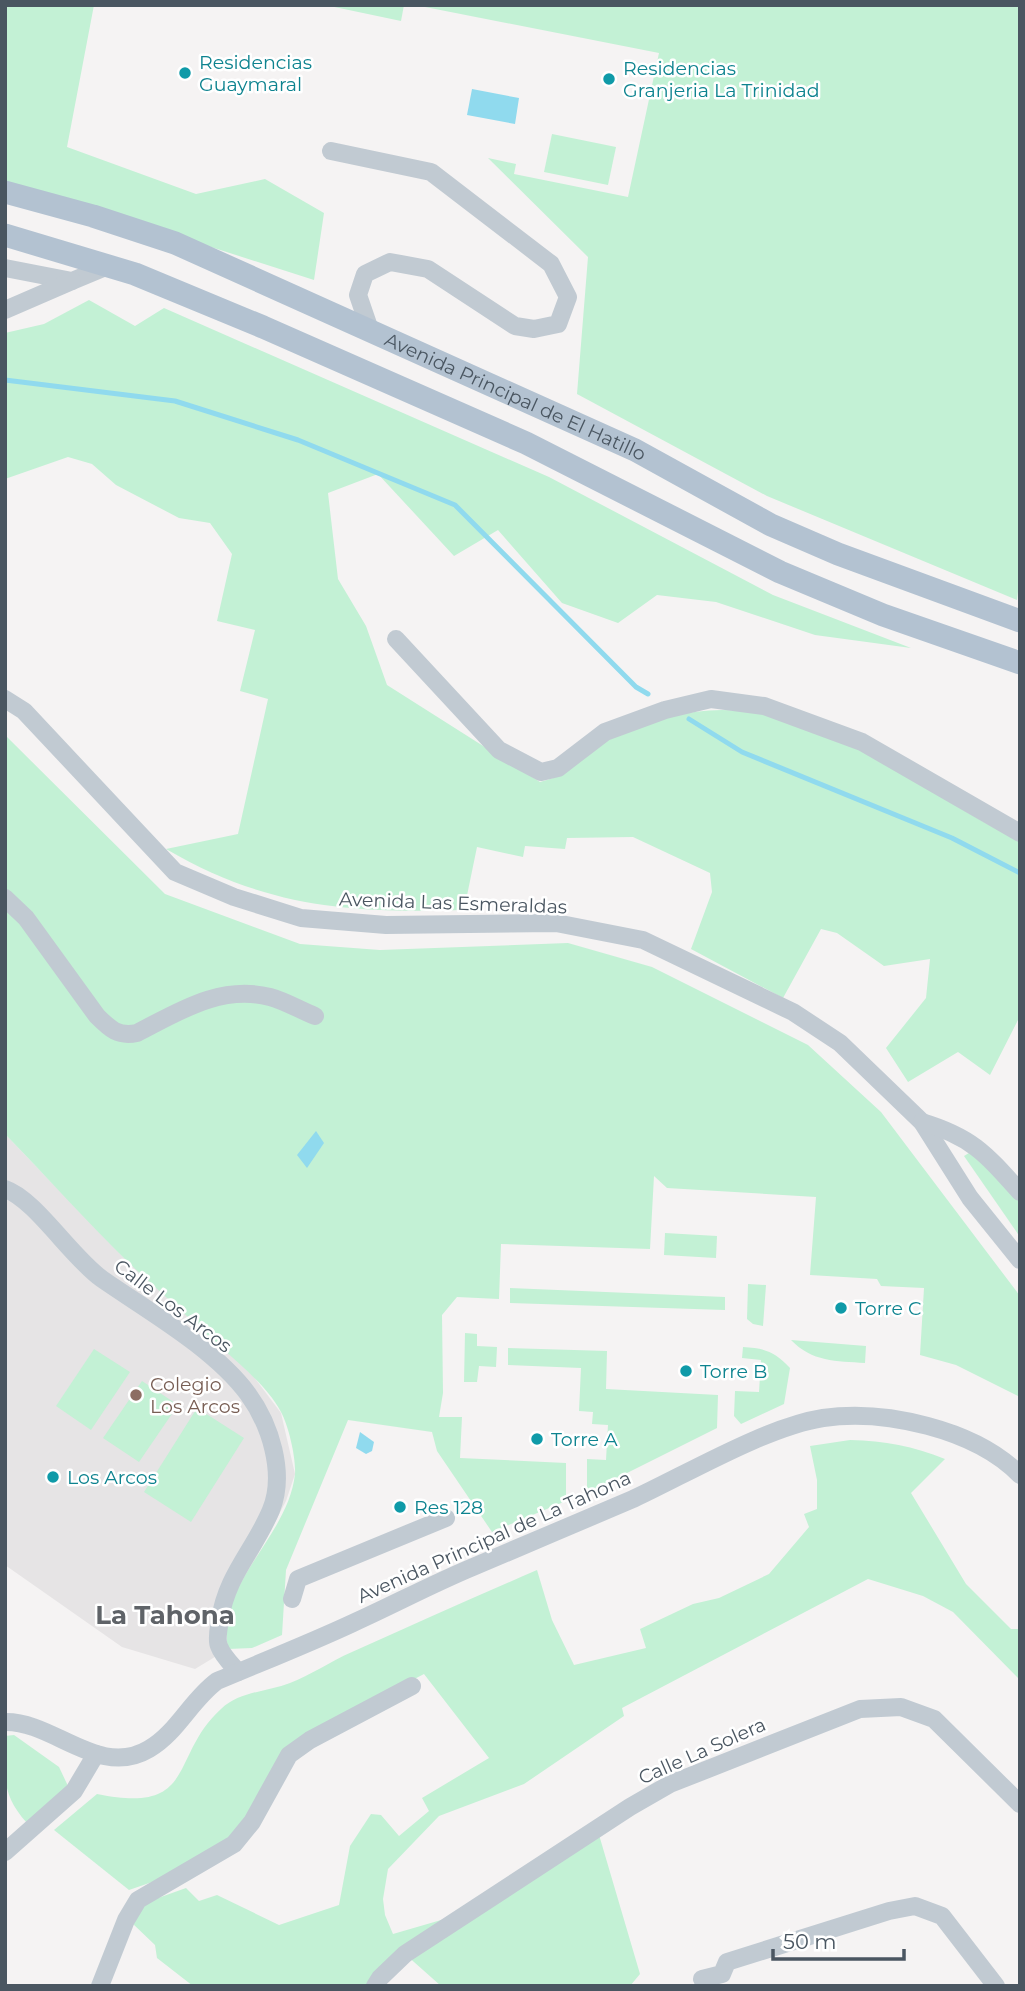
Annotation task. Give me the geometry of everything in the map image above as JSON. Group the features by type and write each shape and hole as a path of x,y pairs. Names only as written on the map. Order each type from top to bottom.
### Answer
{"main road":[{"name":"Avenida Principal de El Hatillo","path":"5,192 93,216 175,243 635,450 771,525 838,554 1020,621"},
{"name":"Avenida Principal de El Hatillo","path":"5,235 135,274 263,327 526,443 780,572 883,615 1020,663"}],"street":[{"path":"331,151 431,172 551,264 568,298 558,324 534,328 515,326 428,269 390,262 365,274 358,295 370,330"},
{"path":"5,310 108,266"},
{"path":"5,268 72,281"},
{"path":"397,639 499,750 541,772 558,768 605,732 665,710 711,699 764,706 862,742 1020,833"},
{"name":"Avenida Las Esmeraldas","path":"5,699 24,711 175,872 234,897 300,918 386,925 556,923 643,940 793,1012 841,1043 922,1122 970,1198 1020,1260"},
{"path":"5,898 26,918 97,1016 111,1030 124,1035 137,1033 209,999 242,993 270,997 315,1016"},
{"path":"922,1122 951,1131 979,1147 1020,1192"},
{"name":"Calle Los Arcos","path":"5,1189 16,1192 96,1275 202,1350 246,1391 262,1414 275,1457 272,1507 230,1580 218,1629 219,1646 238,1672"},
{"name":"Avenida Principal de La Tahona","path":"5,1722 26,1725 96,1754 130,1757 148,1750 163,1738 203,1691 238,1672 353,1624 470,1568 600,1513 752,1443 820,1419 845,1416 881,1418 940,1430 964,1439 1020,1475"},
{"path":"292,1599 298,1579 446,1518"},
{"path":"100,1986 126,1920 138,1900 234,1844 252,1822 289,1755 310,1740 412,1686"},
{"name":"Calle La Solera","path":"375,1986 405,1954 640,1801 682,1779 860,1709 901,1707 934,1719 1020,1804"},
{"path":"5,1852 74,1791 96,1754"},
{"path":"702,1979 727,1980 727,1962 889,1911 915,1906 942,1916 996,1986"}],"shaded area":[{"name":"Colegio Los Arcos","path":"5,1134 130,1264 163,1289 254,1377 281,1413 295,1474 286,1501 234,1600 225,1636 228,1649 195,1669 122,1647 5,1565"}],"green space":[{"path":"5,5 94,5 67,147 196,194 265,179 324,213 314,280 5,181"},
{"path":"325,5 404,5 401,21"},
{"path":"415,5 1020,5 1020,575 1017,600 767,496 577,394 588,257 488,158 516,164 514,174 628,197 659,53"},
{"path":"552,134 616,147 608,185 544,172"},
{"path":"89,300 135,326 164,308 549,477 773,595 911,648 815,635 716,602 657,595 618,623 562,603 498,530 454,556 378,474 328,493 338,579 366,626 387,685 540,782 572,768 610,738 655,721 718,710 764,714 809,727 853,746 1020,841 1020,1016 990,1075 958,1052 908,1082 886,1048 926,998 930,959 884,966 837,933 821,929 783,998 691,949 712,892 710,873 633,837 567,838 565,849 525,846 523,857 477,847 464,910 384,910 310,903 239,884 166,849 238,834 268,699 240,691 255,630 217,621 232,554 210,523 179,518 116,485 92,464 68,457 5,479 5,333 44,324"},
{"path":"5,735 165,894 300,944 380,950 568,943 652,967 808,1045 881,1112 1020,1296 1020,1397 956,1365 920,1355 924,1288 881,1286 877,1279 810,1275 816,1197 667,1188 654,1176 650,1249 501,1244 499,1299 457,1297 442,1315 443,1393 439,1417 462,1417 460,1458 566,1463 566,1501 492,1532 437,1451 432,1432 348,1420 286,1570 282,1635 252,1648 228,1649 227,1625 232,1602 290,1497 295,1474 287,1426 276,1403 263,1387 130,1264 5,1134"},
{"path":"979,1147 1020,1192 1020,1237 964,1156"},
{"path":"665,1233 717,1236 716,1258 664,1255"},
{"path":"748,1284 766,1285 763,1326 753,1324 747,1319"},
{"path":"510,1288 725,1297 725,1310 510,1303"},
{"path":"465,1333 477,1334 477,1346 497,1347 496,1367 479,1366 477,1382 464,1382"},
{"path":"791,1340 866,1346 865,1363 834,1361 816,1356 807,1353"},
{"path":"743,1347 769,1352 790,1368 784,1404 741,1424 734,1416 735,1391 759,1392 761,1360 742,1358"},
{"path":"508,1348 607,1351 606,1389 718,1395 717,1428 587,1493 587,1459 606,1460 608,1425 592,1424 593,1412 579,1411 581,1368 508,1365"},
{"path":"94,1349 130,1372 91,1430 56,1406"},
{"path":"142,1381 178,1405 139,1462 103,1438"},
{"path":"197,1408 244,1438 191,1522 144,1492"},
{"path":"850,1440 899,1445 945,1459 911,1493 966,1584 1011,1629 1020,1629 1020,1680 953,1612 923,1596 868,1579 622,1708 624,1716 524,1784 439,1816 388,1869 383,1899 385,1915 393,1934 448,1918 597,1828 640,1974 630,1986 441,1986 405,1954 380,1969 366,1986 193,1986 157,1958 155,1945 132,1923 147,1902 186,1888 199,1901 217,1895 279,1925 339,1905 350,1846 371,1814 381,1815 399,1836 429,1811 422,1798 489,1758 424,1674 307,1735 230,1841 158,1880 129,1890 54,1830 97,1794 129,1798 152,1796 167,1789 177,1777 205,1727 228,1703 298,1680 344,1656 537,1570 552,1620 574,1665 646,1648 640,1629 693,1604 719,1598 769,1574 809,1527 804,1514 817,1509 817,1480 810,1446"},
{"path":"14,1735 59,1767 68,1786 27,1823 12,1802 6,1783 5,1736"}],"water":[{"path":"472,89 519,98 515,124 467,115"},
{"path":"316,1131 324,1143 307,1168 297,1155"},
{"path":"360,1432 374,1442 372,1451 366,1454 356,1448"}],"waterway":[{"path":"5,380 175,401 298,440 455,505 636,687 648,694"},
{"path":"689,719 742,752 952,838 1020,873"}],"place":[{"name":"Residencias Guaymaral","path":"185,73"},
{"name":"Residencias Granjeria La Trinidad","path":"609,79"},
{"name":"Torre C","path":"841,1308"},
{"name":"Torre B","path":"686,1371"},
{"name":"Colegio Los Arcos","path":"136,1395"},
{"name":"Torre A","path":"537,1439"},
{"name":"Los Arcos","path":"53,1477"},
{"name":"Res 128","path":"400,1507"}],"district":[{"name":"La Tahona","path":"165,1615"}]}
